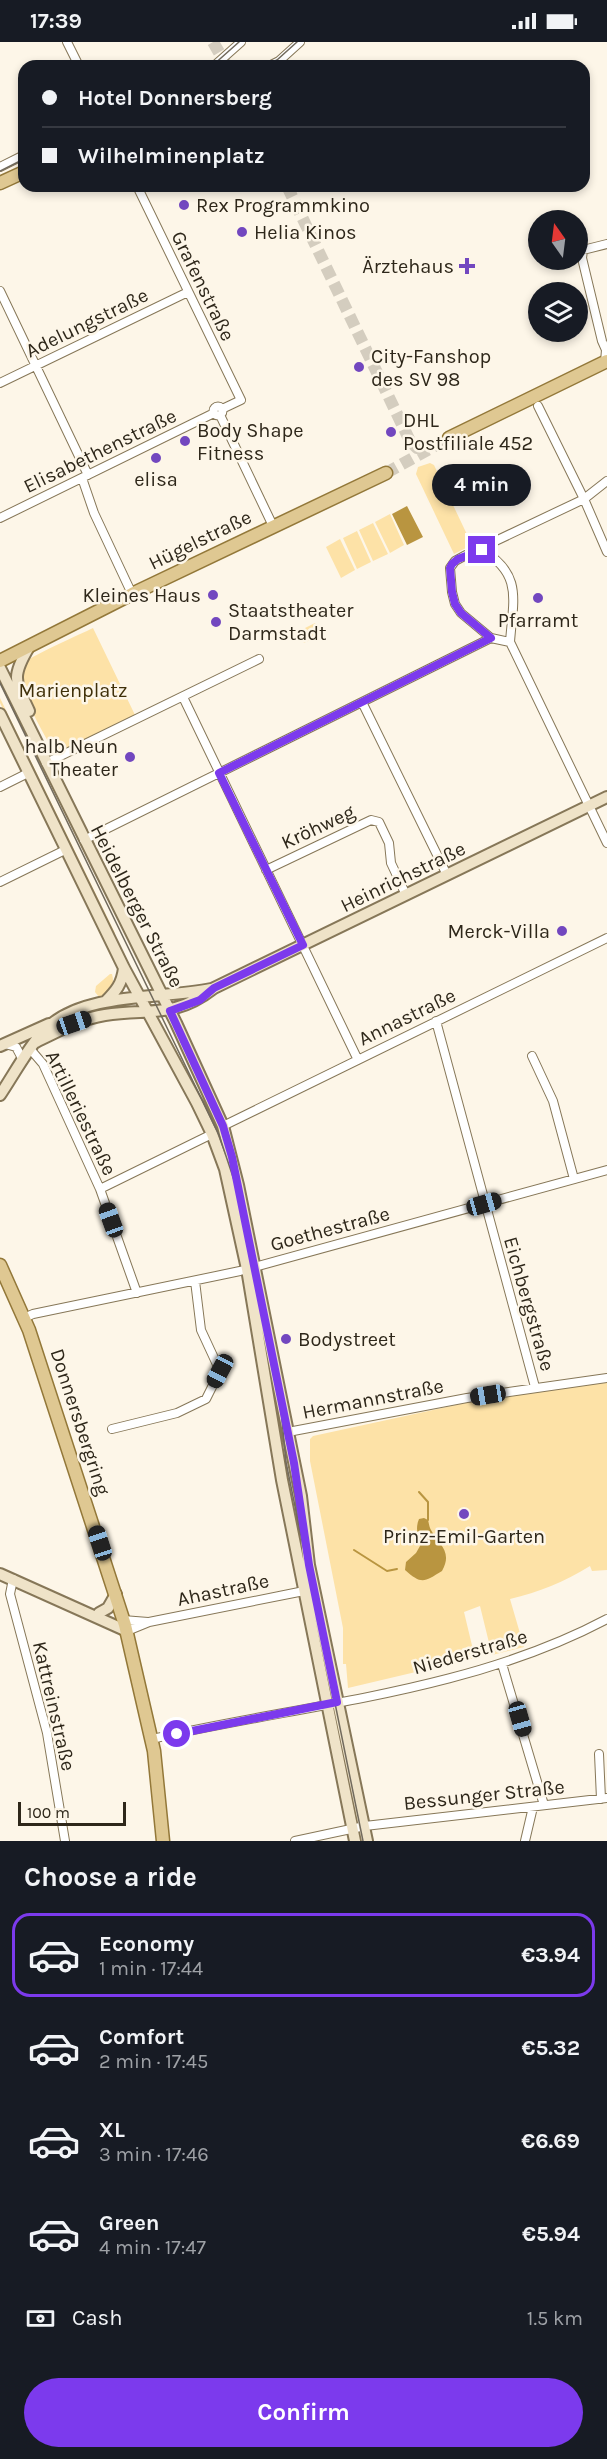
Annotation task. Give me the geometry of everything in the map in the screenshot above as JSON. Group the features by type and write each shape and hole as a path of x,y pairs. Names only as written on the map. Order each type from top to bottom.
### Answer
{"main road":[{"path":"0,183 18,175"},
{"path":"448,438 606,361"},
{"name":"Hügelstraße","path":"0,661 132,594 386,473"},
{"path":"29,646 20,661 16,684 32,717 31,731"},
{"name":"Heidelberger Straße","path":"0,668 170,1011 223,1126 232,1157 251,1268 275,1434 332,1703 355,1841"},
{"name":"Heidelberger Straße","path":"0,714 139,999 212,1134 225,1169 251,1268 301,1496 309,1590"},
{"name":"Heinrichstraße","path":"2,1045 52,1023 70,1012 105,1002 177,996 214,988 607,797"},
{"path":"105,1002 119,988 124,968"},
{"name":"Heinrichstraße","path":"34,1046 89,1018 114,1014 170,1011 200,1000 214,988"},
{"path":"0,1095 52,1023"},
{"name":"Donnersbergring","path":"0,1265 24,1318 125,1625 152,1739 163,1841"},
{"path":"275,1434 288,1432"},
{"path":"0,1574 86,1612 125,1625"},
{"path":"99,1613 108,1608 116,1594"},
{"path":"86,1612 99,1613 125,1625"},
{"name":"Heidelberger Straße","path":"332,1703 367,1841"}],"street":[{"path":"67,42 76,60"},
{"path":"221,60 241,42"},
{"path":"280,60 300,42"},
{"path":"0,167 18,158"},
{"name":"Grafenstraße","path":"140,192 241,400"},
{"path":"606,361 606,350 582,258 583,249 607,244"},
{"path":"0,291 36,365 85,476 94,513 132,594"},
{"name":"Adelungstraße","path":"0,383 188,292"},
{"name":"Elisabethenstraße","path":"0,518 219,413 241,400"},
{"path":"538,406 584,499 607,552"},
{"path":"219,413 273,526"},
{"path":"510,642 491,638 461,613 455,604 452,592 450,568 452,564 458,559 482,550 584,499 607,482"},
{"path":"482,550 496,558 506,568 513,586 510,642 607,843"},
{"path":"84,840 491,638"},
{"path":"46,764 259,659"},
{"path":"183,697 358,1059"},
{"path":"362,702 447,875"},
{"path":"0,787 28,774"},
{"name":"Kröhweg","path":"266,870 371,820 379,822 389,843 391,863 406,895"},
{"path":"0,882 65,850"},
{"name":"Annastraße","path":"223,1126 607,938"},
{"name":"Eichbergstraße","path":"436,1022 535,1387"},
{"path":"2,1045 20,1051 23,1061"},
{"name":"Artilleriestraße","path":"34,1046 100,1189 137,1293"},
{"path":"532,1056 553,1101 574,1179"},
{"path":"100,1189 212,1134"},
{"name":"Goethestraße","path":"24,1318 33,1314 251,1268 607,1170"},
{"path":"112,1429 177,1413 206,1399 220,1371 201,1330 195,1281"},
{"name":"Hermannstraße","path":"288,1432 535,1387 607,1378"},
{"name":"Kattreinstraße","path":"13,1580 10,1594 46,1733 65,1841"},
{"name":"Ahastraße","path":"125,1625 309,1590"},
{"name":"Niederstraße","path":"152,1739 332,1703 502,1664 568,1639 607,1618"},
{"path":"502,1664 544,1804"},
{"path":"599,1754 604,1799"},
{"name":"Bessunger Straße","path":"364,1826 604,1799"},
{"path":"525,1841 533,1807"},
{"path":"295,1841 364,1826"}],"green space":[{"path":"430,463 434,465 472,545 454,554 416,474 418,467"},
{"path":"390,514 404,545 390,553 375,522"},
{"path":"373,523 388,554 373,561 359,530"},
{"path":"357,531 371,562 357,569 343,538"},
{"path":"340,539 355,570 341,578 326,547"},
{"path":"315,623 319,629 314,631 315,634 320,632 321,635 304,643 299,631"},
{"name":"Marienplatz","path":"93,628 135,715 55,754 30,708 22,681 23,670 31,658"},
{"path":"0,698 115,933 113,934 0,703"},
{"path":"110,974 113,978 112,987 104,997 99,997 95,992 96,986"},
{"name":"Prinz-Emil-Garten","path":"607,1382 607,1570 592,1571 590,1566 551,1586 510,1599 524,1647 492,1655 480,1606 464,1612 475,1658 348,1688 346,1664 343,1664 343,1628 310,1461 310,1439 313,1436 479,1400"}],"shaded area":[{"path":"407,506 423,537 407,545 392,514"},
{"path":"419,1519 428,1520 430,1529 444,1549 446,1558 442,1571 431,1578 419,1580 405,1570 406,1562 420,1546 417,1526"}],"waterway":[{"path":"419,1492 428,1502 428,1520"},
{"path":"354,1550 387,1571 397,1569"}],"tunnel":[{"path":"213,42 224,60"},
{"path":"290,192 410,441 417,448 428,449"},
{"path":"386,473 449,438"}],"tram line":[{"path":"219,60 239,42"},
{"path":"277,60 297,42"},
{"path":"0,171 18,162"},
{"path":"0,683 219,1135 236,1186 281,1410 286,1462 363,1841"}],"place":[{"name":"Rex Programmkino","path":"184,205"},
{"name":"Helia Kinos","path":"242,232"},
{"name":"Ärztehaus","path":"467,266"},
{"name":"City-Fanshop des SV 98","path":"359,367"},
{"name":"DHL Postfiliale 452","path":"391,432"},
{"name":"Body Shape Fitness","path":"185,441"},
{"name":"elisa","path":"156,458"},
{"name":"Kleines Haus","path":"213,595"},
{"name":"Pfarramt","path":"538,598"},
{"name":"Staatstheater Darmstadt","path":"216,622"},
{"name":"halb Neun Theater","path":"130,757"},
{"name":"Merck-Villa","path":"562,931"},
{"name":"Bodystreet","path":"286,1339"},
{"name":"Prinz-Emil-Garten","path":"464,1514"}],"route":[{"path":"177,1734 337,1702 309,1565 301,1496 232,1157 223,1126 170,1011 200,1000 214,988 303,945 219,773 491,638 461,613 455,604 452,592 450,568 452,564 458,559 482,550"}]}
